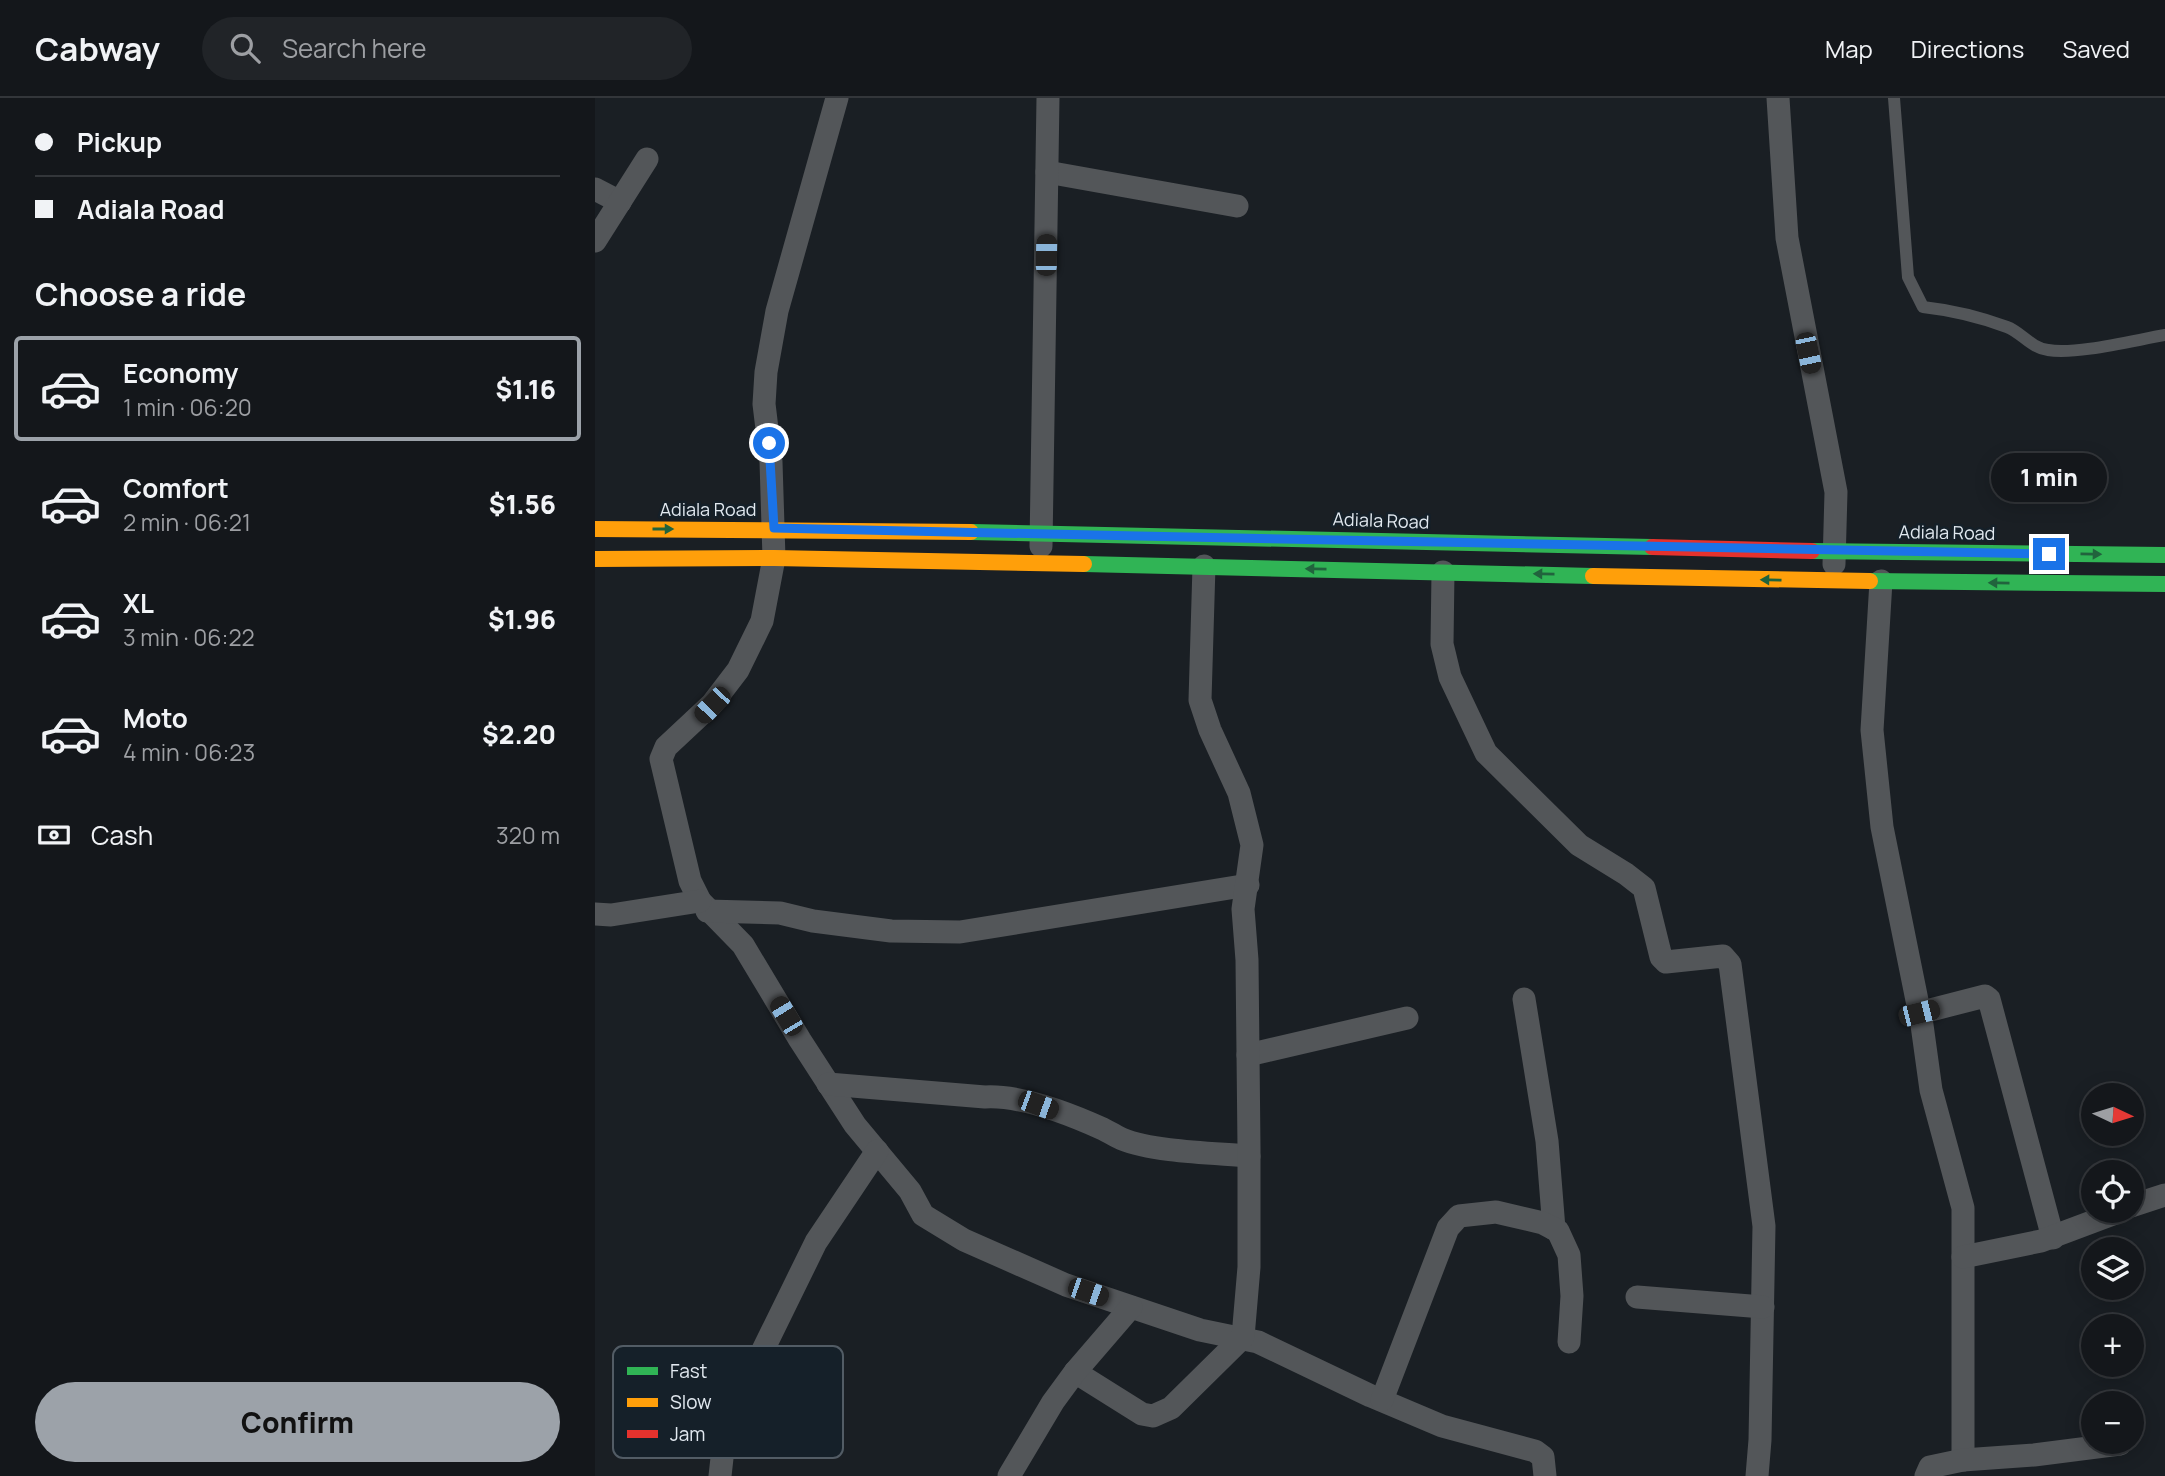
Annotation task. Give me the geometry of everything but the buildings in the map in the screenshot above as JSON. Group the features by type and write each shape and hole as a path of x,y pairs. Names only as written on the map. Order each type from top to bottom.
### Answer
{"main road":[{"name":"Adiala Road","path":"595,529 774,528 1835,551 2165,555"},
{"path":"595,559 774,558 1834,581 2165,584"}],"street":[{"path":"837,98 776,311 766,372 764,404 771,462 774,558 762,621 745,657 712,705 666,747 661,759 690,881 703,906 743,945 855,1125 910,1191 923,1215 977,1246 1066,1285 1200,1330 1258,1342 1442,1426 1535,1451 1543,1457 1545,1476"},
{"path":"1040,563 1048,98"},
{"path":"1778,98 1787,238 1836,492 1834,581"},
{"path":"595,241 647,159"},
{"path":"1047,172 1237,206"},
{"path":"595,189 620,202"},
{"path":"1075,1372 1142,1414 1153,1416 1171,1408 1243,1337 1249,1267 1249,1156 1247,960 1243,909 1252,845 1239,793 1210,730 1200,700 1204,566"},
{"path":"1443,572 1443,644 1450,677 1486,753 1579,845 1644,888 1661,957 1666,962 1723,956 1730,964 1763,1217 1760,1440 1757,1476"},
{"path":"1881,581 1871,730 1882,827 1919,1013 1931,1090 1963,1208 1963,1460"},
{"path":"595,914 611,915 703,906 780,913 813,921 891,931 960,932 1248,885"},
{"path":"1919,1013 1985,996 1989,999 2053,1237"},
{"path":"1524,999 1548,1141 1554,1229"},
{"path":"1248,1055 1407,1018"},
{"path":"828,1084 985,1097 1001,1096 1033,1104 1143,1145 1249,1156"},
{"path":"765,1346 816,1242 877,1151"},
{"path":"2144,1202 2165,1195"},
{"path":"1381,1400 1448,1228 1459,1216 1496,1212 1543,1223 1558,1231 1569,1255 1572,1296 1569,1342"},
{"path":"1963,1257 2053,1237 2090,1223"},
{"path":"1637,1297 1762,1307"},
{"path":"1009,1476 1053,1402 1131,1307"},
{"path":"1926,1476 1930,1467 1963,1460 2081,1449"},
{"path":"720,1476 718,1474 721,1458"}],"lane":[{"path":"1894,98 1908,277 1923,307 2010,327 2027,341 2046,350 2067,351 2165,335"}],"traffic: fast":[{"path":"971,532 1652,547"},
{"path":"1812,551 2165,555"},
{"path":"1084,564 1593,576"},
{"path":"1870,581 2165,584"}],"traffic: slow":[{"path":"595,529 971,532"},
{"path":"595,559 774,558 1084,564"},
{"path":"1593,576 1870,581"}],"traffic: jam":[{"path":"1652,547 1812,551"}],"route":[{"path":"769,443 774,528 2049,554"}]}
